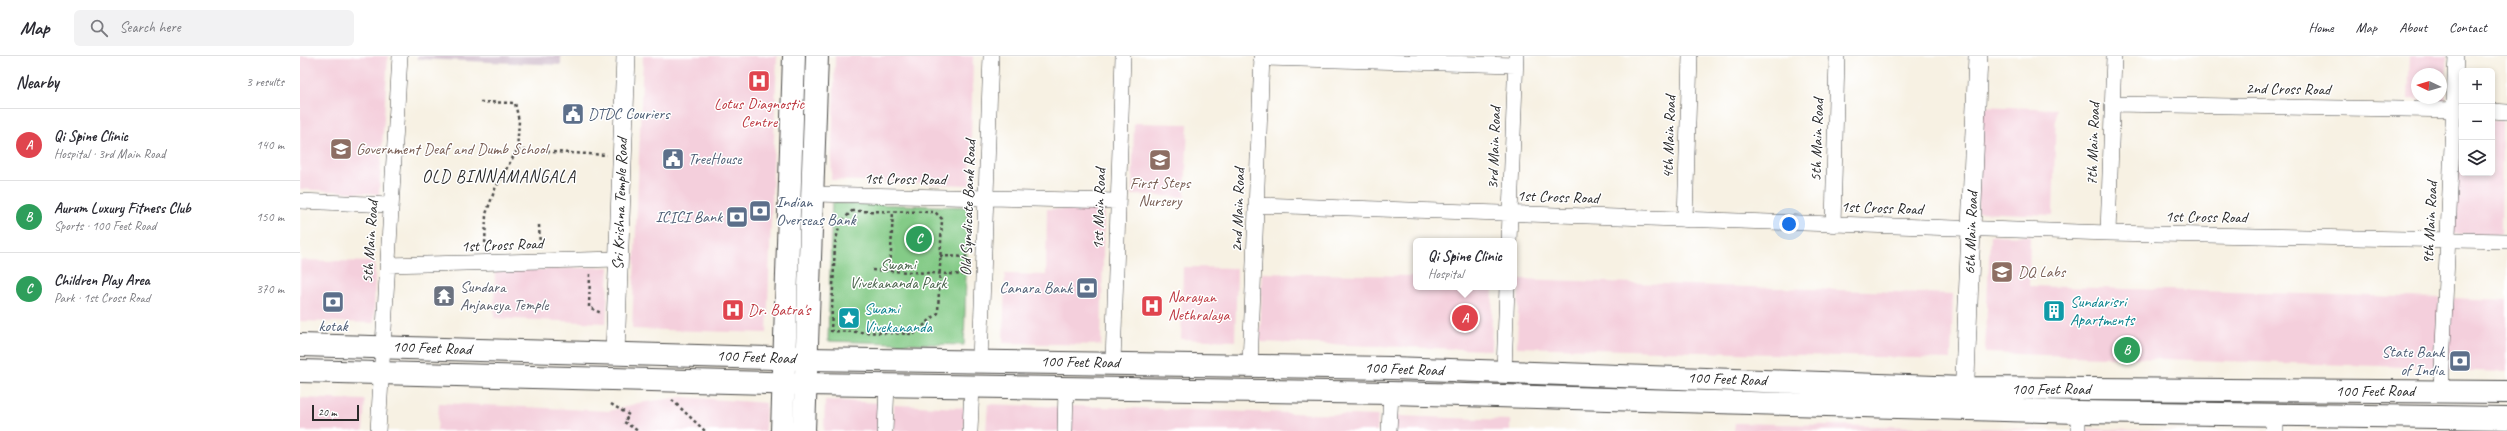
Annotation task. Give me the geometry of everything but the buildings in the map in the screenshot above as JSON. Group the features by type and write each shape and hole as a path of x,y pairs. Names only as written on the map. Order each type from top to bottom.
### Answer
{"main road":[{"path":"782,431 794,56"},
{"path":"804,431 817,56"},
{"name":"100 Feet Road","path":"300,345 382,346 807,359 1250,365 1964,388 2507,392"},
{"name":"100 Feet Road","path":"300,371 806,384 1391,393 1963,410 2078,422 2274,423 2507,418"}],"street":[{"name":"5th Main Road","path":"378,431 390,205 400,56"},
{"name":"Sri Krishna Temple Road","path":"614,353 626,56"},
{"name":"Old Syndicate Bank Road","path":"980,361 991,56"},
{"name":"1st Main Road","path":"1114,363 1117,201 1123,56"},
{"name":"4th Main Road","path":"1685,220 1690,56"},
{"name":"5th Main Road","path":"1833,225 1837,56"},
{"name":"6th Main Road","path":"1963,410 1978,56"},
{"name":"7th Main Road","path":"2108,234 2114,56"},
{"name":"9th Main Road","path":"2441,391 2448,240 2458,110 2456,56"},
{"path":"1261,57 1516,61"},
{"name":"2nd Main Road","path":"1250,365 1261,57"},
{"name":"3rd Main Road","path":"1509,238 1516,61"},
{"name":"2nd Cross Road","path":"2112,104 2458,110"},
{"path":"2495,111 2507,112"},
{"name":"1st Cross Road","path":"812,194 1117,201"},
{"path":"300,201 390,205"},
{"name":"1st Cross Road","path":"1256,205 2108,234 2507,241"},
{"name":"1st Cross Road","path":"387,265 485,264 618,259"},
{"path":"1504,372 1507,290"},
{"path":"885,431 887,385"},
{"path":"970,431 972,386"},
{"path":"1065,431 1066,388"},
{"path":"1389,431 1391,393"}],"path":[{"path":"480,102 515,103 519,121 517,150 495,188 486,214 485,264"},
{"path":"517,150 622,156"},
{"path":"852,211 893,211 935,212 942,219 938,313 914,334 831,331 835,244 840,223 852,211"},
{"path":"890,271 893,211"},
{"path":"538,225 541,262"},
{"path":"940,256 970,257"},
{"path":"591,260 590,307 616,320"},
{"path":"872,270 983,276"},
{"path":"671,398 705,431"},
{"path":"611,404 628,416 624,422 638,431"}],"shaded area":[{"name":"Government Deaf and Dumb School","path":"300,56 388,56 379,194 300,189"},
{"path":"417,56 561,56 561,65 417,59"},
{"path":"643,56 777,56 767,333 632,329"},
{"path":"835,56 973,56 970,185 831,180"},
{"path":"2410,56 2447,56 2446,68 2411,68 2411,99 2408,99"},
{"path":"1980,106 2056,109 2053,215 1977,212"},
{"path":"2456,119 2459,119 2459,176 2495,176 2495,121 2502,121 2501,235 2452,234"},
{"name":"First Steps Nursery","path":"1134,123 1188,124 1185,197 1132,195"},
{"path":"1047,209 1104,210 1101,345 1003,343 1005,274 1046,275"},
{"path":"1990,235 2030,236 2029,286 2440,298 2437,368 1985,353"},
{"path":"300,260 375,262 374,323 300,321"},
{"path":"609,267 606,323 494,318 495,271"},
{"path":"1183,267 1237,268 1235,341 1181,339"},
{"path":"1262,273 1413,276 1413,290 1493,290 1491,350 1260,342"},
{"path":"1519,279 1953,294 1951,359 1517,347"},
{"path":"2448,298 2507,300 2507,372 2444,370"},
{"path":"682,397 766,403 765,431 437,431 439,403 609,411 638,403"},
{"path":"300,398 365,400 363,431 300,431"},
{"path":"825,400 880,403 879,431 824,431"},
{"path":"988,404 1063,407 1061,431 986,431"},
{"path":"894,405 965,408 964,431 893,431"},
{"path":"1072,406 1378,416 1377,431 1071,431"},
{"path":"1396,416 1510,420 1510,431 1395,431"},
{"path":"1735,423 2065,430 1734,431"},
{"path":"2086,429 2189,431 2086,431"}],"green space":[{"name":"Swami Vivekananda Park","path":"832,203 968,207 964,345 828,341"}],"place":[{"name":"Lotus Diagnostic Centre","path":"759,81"},
{"name":"DTDC Couriers","path":"573,114"},
{"name":"Government Deaf and Dumb School","path":"341,149"},
{"name":"TreeHouse","path":"673,159"},
{"name":"First Steps Nursery","path":"1160,160"},
{"name":"Indian Overseas Bank","path":"760,211"},
{"name":"ICICI Bank","path":"737,217"},
{"name":"Children Play Area","path":"919,239"},
{"name":"DQ Labs","path":"2002,272"},
{"name":"Canara Bank","path":"1087,288"},
{"name":"Sundara Anjaneya Temple","path":"444,296"},
{"name":"kotak","path":"333,302"},
{"name":"Narayan Nethralaya","path":"1152,306"},
{"name":"Dr. Batra's","path":"733,310"},
{"name":"Sundarisri Apartments","path":"2054,311"},
{"name":"Swami Vivekananda","path":"849,318"},
{"name":"Qi Spine Clinic","path":"1465,318"},
{"name":"Aurum Luxury Fitness Club","path":"2127,350"},
{"name":"State Bank of India","path":"2460,361"}],"district":[{"name":"OLD BINNAMANGALA","path":"499,176"}]}
